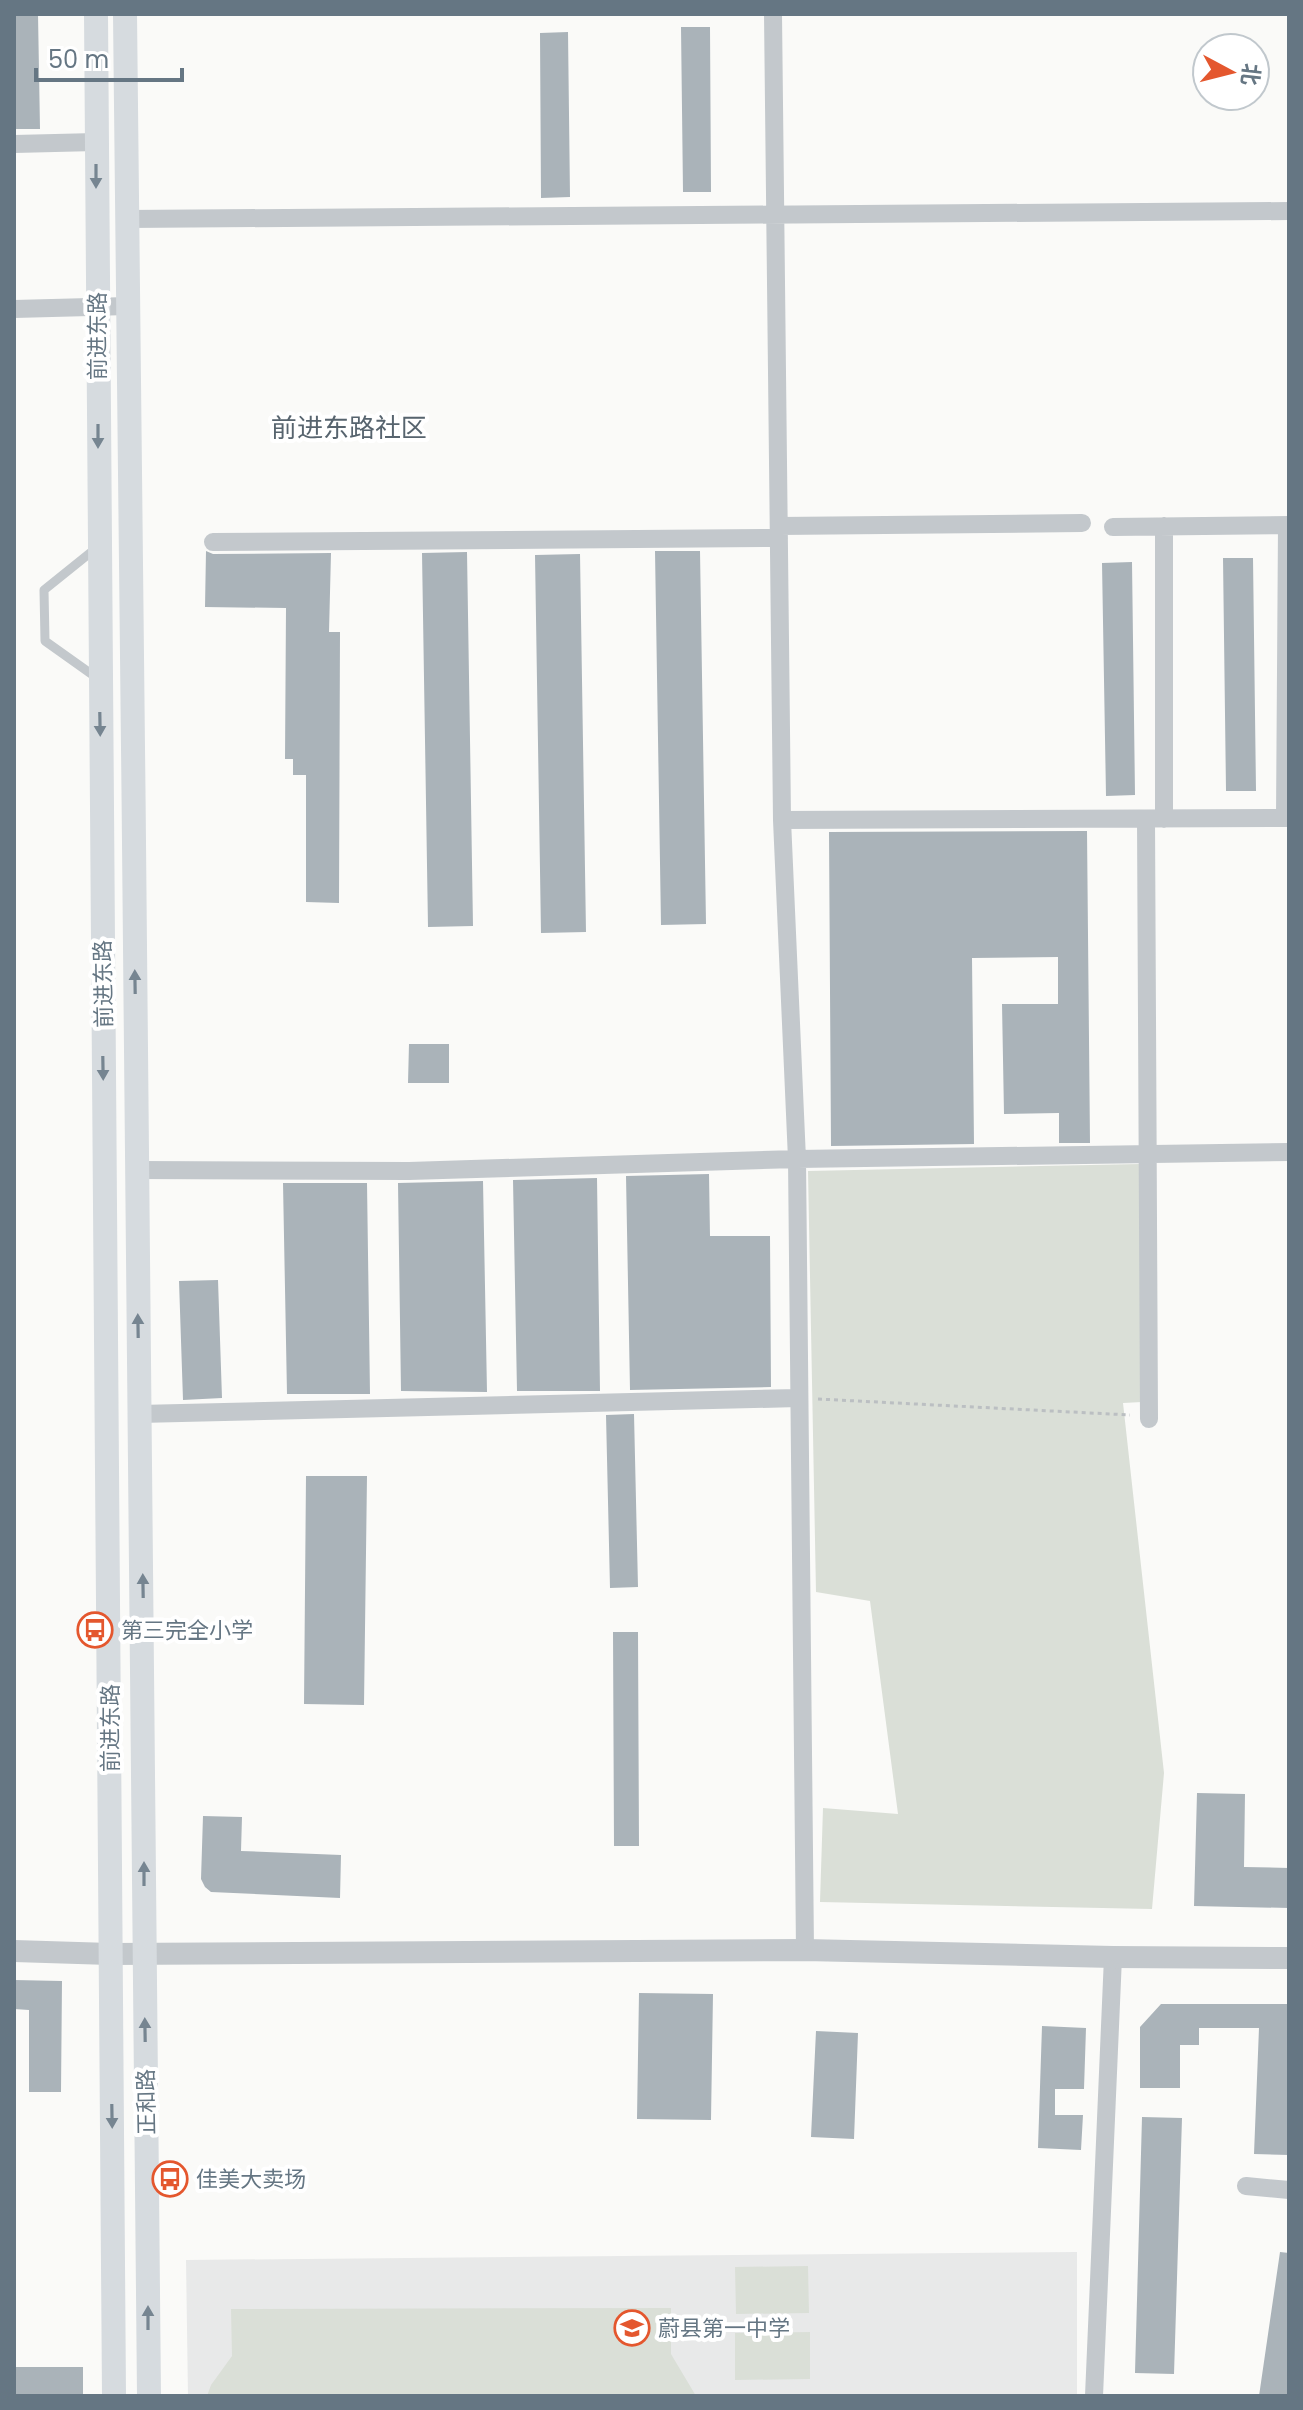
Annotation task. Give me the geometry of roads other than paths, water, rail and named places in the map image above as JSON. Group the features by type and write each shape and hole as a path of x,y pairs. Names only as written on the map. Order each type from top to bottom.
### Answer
{"main road":[{"name":"前进东路","path":"96,14 110,1954"},
{"name":"前进东路","path":"125,14 139,1414 145,1662 144,1952"},
{"name":"正和路","path":"144,1952 149,2396"},
{"name":"正和路","path":"110,1954 114,2396"}],"street":[{"path":"773,14 782,820 797,1159 805,1950"},
{"path":"14,144 96,142"},
{"path":"127,219 1289,211"},
{"path":"14,309 128,306"},
{"path":"213,542 1082,523"},
{"path":"782,820 1287,818 1288,525 1113,527"},
{"path":"1149,1419 1147,1154 1164,526"},
{"path":"137,1170 409,1171 797,1159 1289,1152"},
{"path":"139,1414 798,1398"},
{"path":"14,1951 110,1954 805,1950 1289,1958"},
{"path":"1094,2396 1113,1957"},
{"path":"1246,2186 1289,2190"}],"lane":[{"path":"98,547 44,590 45,641 99,680"}],"place":[{"name":"第三完全小学","path":"95,1630"},
{"name":"佳美大卖场","path":"170,2179"},
{"name":"蔚县第一中学","path":"632,2328"}],"district":[{"name":"前进东路社区","path":"349,428"}]}
